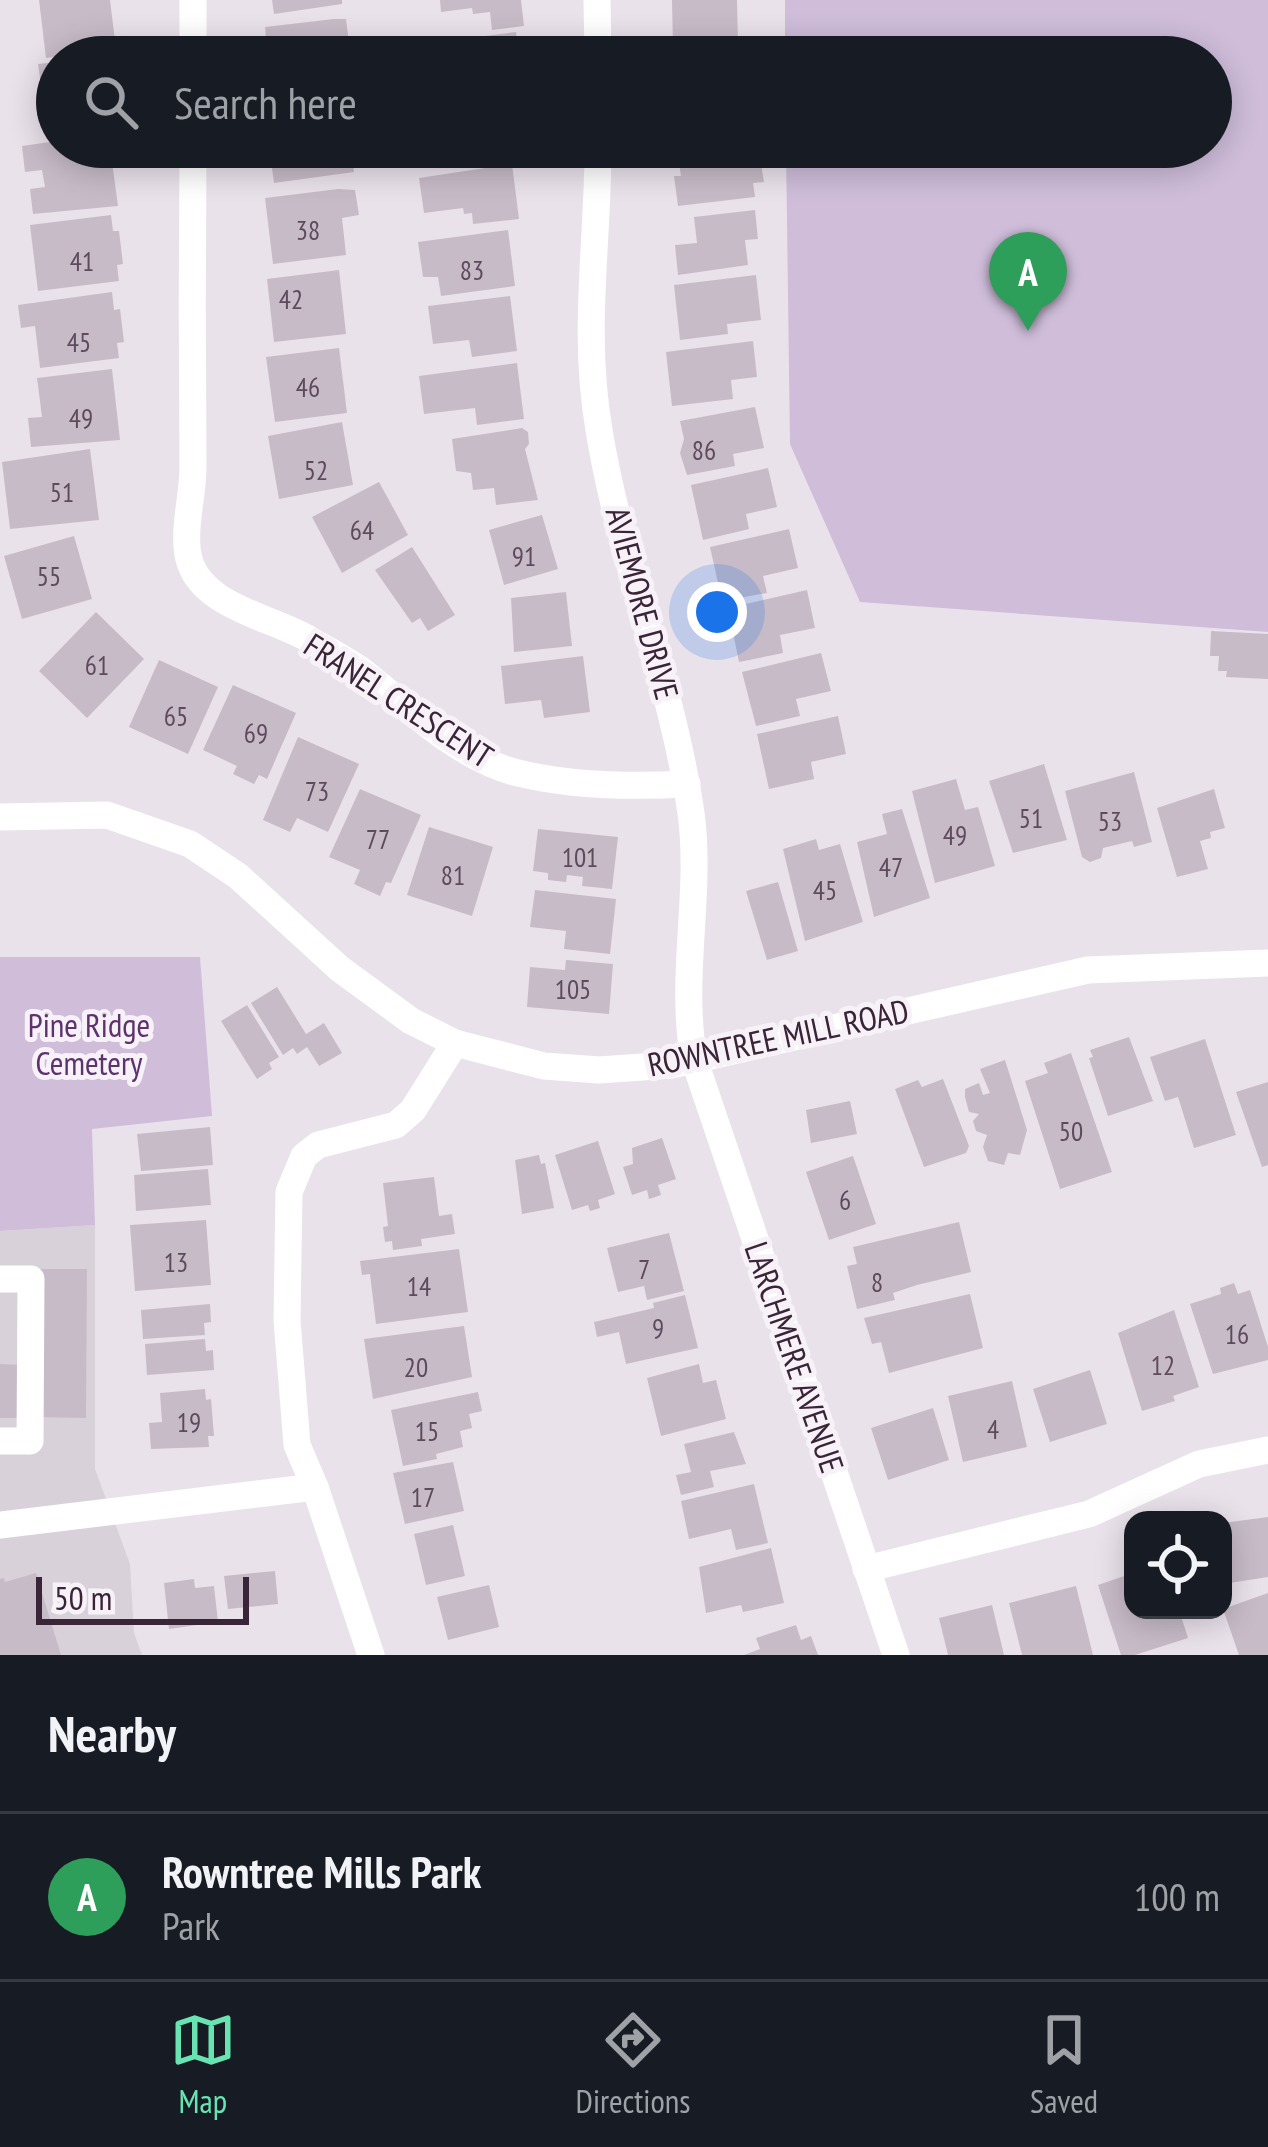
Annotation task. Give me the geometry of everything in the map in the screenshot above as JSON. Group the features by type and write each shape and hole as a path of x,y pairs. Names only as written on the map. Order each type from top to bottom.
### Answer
{"street":[{"path":"193,0 193,36"},
{"path":"597,0 598,36"},
{"name":"FRANEL CRESCENT","path":"193,168 193,484 188,556 195,573 210,591 291,629 356,667 464,750 489,763 560,779 643,787 687,784"},
{"name":"AVIEMORE DRIVE","path":"597,168 590,371 613,494 660,662 687,784 693,826 687,1018 694,1059"},
{"name":"ROWNTREE MILL ROAD","path":"0,817 107,815 190,844 238,876 364,989 411,1021 455,1043 544,1066 599,1070 671,1065 1088,970 1268,963"},
{"path":"371,1655 316,1486 297,1445 290,1393 288,1221 294,1173 318,1145 396,1125 413,1110 455,1043"},
{"name":"LARCHMERE AVENUE","path":"694,1059 896,1655"},
{"path":"0,1279 31,1279 30,1442 0,1441"},
{"path":"866,1568 1089,1514 1199,1464 1268,1450"},
{"path":"0,1525 316,1486"}],"shaded area":[{"path":"95,1225 95,1469 130,1564 134,1633 142,1655 0,1655 0,1231"}],"green space":[{"path":"785,0 1268,0 1268,632 860,602 790,444 786,168 1232,168 1232,36 785,36"},
{"name":"Pine Ridge Cemetery","path":"0,957 200,957 212,1116 92,1129 95,1225 0,1231"}],"building":[{"path":"39,0 110,0 114,36 43,36"},
{"path":"272,0 342,0 342,4 274,14"},
{"path":"440,0 521,0 524,26 492,30 490,12 473,14 472,8 441,12"},
{"path":"672,0 737,0 738,36 673,36"},
{"path":"346,19 348,36 266,36 265,27"},
{"path":"36,144 36,168 113,168 118,206 33,214 30,189 45,187 42,170 25,172 22,146"},
{"path":"272,168 354,168 354,172 274,183"},
{"path":"513,168 519,219 473,224 472,213 464,214 463,208 424,213 419,178"},
{"path":"680,168 762,168 764,182 753,183 755,197 678,206 674,176 681,176"},
{"path":"355,190 359,215 342,218 346,255 273,264 265,198"},
{"path":"755,210 758,239 745,240 748,265 678,275 675,245 697,243 694,217"},
{"path":"111,215 113,231 119,231 123,264 117,265 119,281 38,291 30,225"},
{"path":"508,230 515,286 441,296 438,277 423,277 418,242"},
{"path":"339,270 346,334 274,342 267,279"},
{"path":"756,275 761,320 727,324 728,334 680,340 674,285"},
{"path":"112,292 114,310 120,309 124,342 117,343 119,358 40,368 35,326 21,328 18,305"},
{"path":"510,296 517,351 472,357 469,340 433,344 428,306"},
{"path":"753,341 757,377 731,380 733,399 672,406 666,352"},
{"path":"339,348 347,413 275,422 266,357"},
{"path":"517,363 524,419 477,425 475,408 424,414 419,376"},
{"path":"112,369 120,440 31,447 28,418 42,417 37,378"},
{"path":"755,407 764,448 733,454 735,466 687,475 680,453 684,439 680,421"},
{"path":"342,422 353,485 279,499 268,436"},
{"path":"522,428 528,432 525,449 538,500 496,505 494,488 473,490 471,473 456,471 452,439"},
{"path":"90,449 99,520 10,529 2,462"},
{"path":"768,468 777,507 746,514 749,529 703,540 691,485"},
{"path":"379,482 408,535 342,573 312,517"},
{"path":"542,515 558,569 504,585 489,530"},
{"path":"789,529 798,568 763,576 767,593 722,601 710,547"},
{"path":"74,536 92,599 22,619 4,556"},
{"path":"412,547 455,615 428,631 420,618 412,623 375,570"},
{"path":"807,590 815,628 780,635 783,653 739,662 728,608"},
{"path":"566,592 572,646 514,652 511,598"},
{"path":"96,612 144,659 87,718 39,671"},
{"path":"1211,631 1268,634 1268,679 1226,677 1227,671 1218,671 1219,656 1210,656"},
{"path":"821,653 831,691 796,699 800,716 756,726 742,672"},
{"path":"583,656 590,712 544,718 541,700 505,704 501,666"},
{"path":"159,660 218,687 188,754 129,727"},
{"path":"233,685 296,713 267,779 259,775 254,784 233,774 237,766 203,750"},
{"path":"838,716 846,754 811,762 814,779 769,789 757,734"},
{"path":"298,737 359,764 328,832 297,818 290,832 263,820"},
{"path":"1044,764 1067,840 1013,853 989,781"},
{"path":"1134,772 1152,842 1103,848 1101,858 1090,862 1082,857 1065,791"},
{"path":"956,779 965,810 978,807 995,866 935,883 912,791"},
{"path":"360,789 421,815 391,883 386,882 380,896 354,884 360,870 329,857"},
{"path":"1214,789 1225,828 1200,841 1208,869 1177,877 1157,808"},
{"path":"902,809 930,898 874,917 857,842 887,834 882,814"},
{"path":"429,827 493,847 472,916 407,895"},
{"path":"538,829 618,837 612,889 582,886 583,877 548,880 548,873 533,871"},
{"path":"816,839 819,850 840,844 863,922 805,941 783,849"},
{"path":"778,882 798,951 767,960 746,891"},
{"path":"535,890 616,899 610,954 564,949 566,931 530,927"},
{"path":"566,960 613,964 609,1014 527,1007 530,967 565,970"},
{"path":"277,987 306,1034 324,1023 342,1053 319,1066 307,1047 283,1055 251,1003"},
{"path":"247,1005 279,1057 257,1079 221,1021"},
{"path":"1129,1037 1153,1101 1108,1116 1090,1050"},
{"path":"1205,1039 1236,1135 1194,1148 1178,1097 1165,1101 1150,1057"},
{"path":"1071,1053 1112,1172 1060,1189 1025,1081 1048,1073 1044,1063"},
{"path":"1005,1060 1027,1130 1020,1155 1008,1153 1004,1165 988,1161 983,1147 987,1135 976,1131 973,1121 979,1114 969,1112 965,1089 979,1083 983,1095 990,1093 980,1069"},
{"path":"943,1079 969,1146 966,1153 924,1167 895,1089 918,1080 922,1087"},
{"path":"1268,1082 1268,1165 1262,1167 1236,1092"},
{"path":"850,1101 857,1134 811,1143 806,1110"},
{"path":"210,1127 213,1165 141,1171 137,1134"},
{"path":"662,1138 676,1179 658,1185 661,1195 649,1199 647,1190 632,1195 623,1167 633,1164 632,1148"},
{"path":"598,1141 615,1194 598,1200 600,1208 590,1211 588,1205 572,1210 555,1155"},
{"path":"539,1155 554,1208 522,1214 515,1160"},
{"path":"853,1156 876,1224 829,1240 806,1172"},
{"path":"208,1169 211,1205 136,1211 134,1175"},
{"path":"434,1177 439,1216 452,1214 455,1234 421,1239 422,1246 393,1250 392,1241 385,1242 383,1183"},
{"path":"206,1220 211,1285 135,1291 130,1225"},
{"path":"959,1222 971,1272 917,1285 893,1293 895,1300 857,1309 847,1266 857,1264 853,1247"},
{"path":"669,1233 684,1291 647,1300 644,1286 618,1292 607,1248"},
{"path":"459,1249 468,1312 376,1324 370,1274 362,1275 360,1261"},
{"path":"35,1269 87,1269 86,1418 34,1417"},
{"path":"1234,1283 1238,1294 1250,1290 1268,1360 1213,1374 1190,1304 1221,1294 1220,1288"},
{"path":"970,1294 983,1348 889,1373 881,1342 872,1344 864,1318"},
{"path":"685,1295 698,1348 626,1364 619,1332 597,1337 594,1322 654,1308 653,1303"},
{"path":"210,1304 211,1322 204,1323 205,1335 143,1339 141,1310"},
{"path":"1174,1310 1199,1387 1142,1411 1118,1333"},
{"path":"464,1326 472,1377 373,1399 364,1339"},
{"path":"205,1339 206,1351 213,1350 214,1370 147,1375 145,1344"},
{"path":"0,1364 25,1365 25,1418 0,1418"},
{"path":"699,1364 703,1383 716,1380 726,1419 661,1436 647,1378"},
{"path":"1090,1370 1107,1424 1050,1442 1033,1389"},
{"path":"1012,1381 1027,1447 963,1462 948,1396"},
{"path":"205,1389 206,1400 211,1399 214,1436 208,1436 209,1447 151,1449 149,1423 162,1422 160,1393"},
{"path":"478,1392 482,1411 469,1414 472,1428 460,1431 463,1447 403,1466 391,1410"},
{"path":"933,1408 949,1460 888,1480 871,1428"},
{"path":"734,1432 746,1464 710,1471 714,1487 681,1495 676,1475 691,1472 684,1444"},
{"path":"453,1462 464,1511 405,1524 393,1473"},
{"path":"754,1484 768,1543 736,1550 731,1529 689,1539 681,1501"},
{"path":"1268,1517 1268,1577 1232,1583 1232,1522"},
{"path":"453,1525 465,1576 426,1585 414,1534"},
{"path":"771,1548 784,1603 743,1612 741,1605 706,1613 699,1567"},
{"path":"275,1571 278,1604 228,1609 224,1576"},
{"path":"36,1573 61,1655 0,1655 0,1579 5,1582"},
{"path":"1124,1576 1124,1619 1182,1619 1188,1638 1121,1655 1098,1585"},
{"path":"194,1579 195,1588 214,1586 218,1622 169,1629 164,1583"},
{"path":"489,1585 499,1627 448,1640 437,1597"},
{"path":"1076,1586 1093,1655 1022,1655 1009,1603"},
{"path":"1268,1593 1268,1655 1239,1655 1226,1619 1232,1619 1232,1606"},
{"path":"992,1605 1004,1655 948,1655 939,1618"},
{"path":"796,1625 801,1640 811,1636 818,1655 744,1655 760,1649 756,1638"}],"place":[{"name":"Rowntree Mills Park","path":"1028,331"}]}
